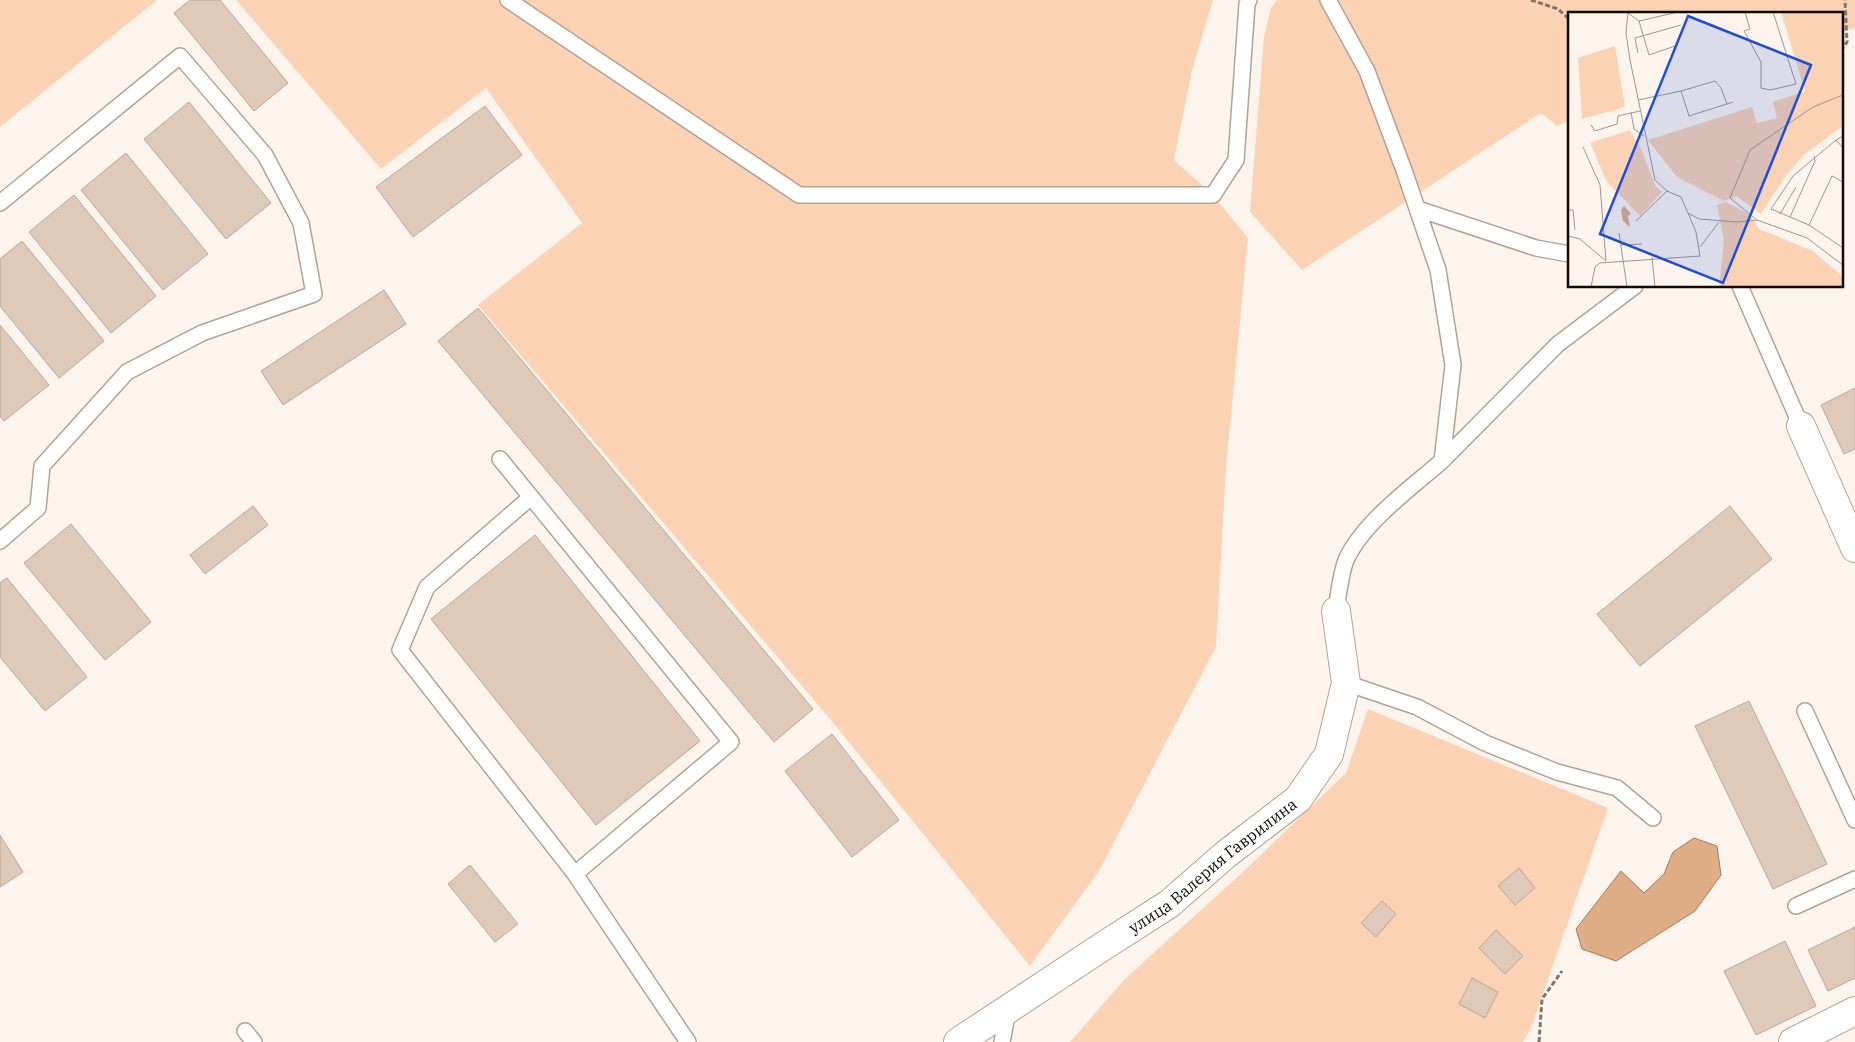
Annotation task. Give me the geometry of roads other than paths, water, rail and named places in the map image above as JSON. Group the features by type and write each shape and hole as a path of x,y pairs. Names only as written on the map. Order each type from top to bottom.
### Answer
{"street":[{"path":"1801,426 1855,548"},
{"name":"улица Валерия Гаврилина","path":"958,1042 1169,904 1225,855 1298,799 1329,754 1346,683 1336,611"},
{"path":"1793,1042 1855,1011"}],"lane":[{"path":"508,0 799,195 1213,195 1236,160 1246,4 1249,0"},
{"path":"1328,0 1367,71 1418,209 1438,270 1453,365 1442,461"},
{"path":"0,202 180,56 265,155 302,223 314,294 202,333 126,372 42,466 38,508 0,541"},
{"path":"1418,209 1536,248 1568,254"},
{"path":"1336,611 1346,559 1365,531 1442,461 1558,344 1632,288"},
{"path":"1741,288 1801,426"},
{"path":"500,459 731,742 575,874"},
{"path":"531,497 427,587 400,650 575,874 688,1042"},
{"path":"1346,683 1417,707 1485,743 1557,772 1617,788 1653,818"},
{"path":"1805,711 1855,820"},
{"path":"1796,906 1855,879"},
{"path":"1002,1042 1008,1010"}]}
